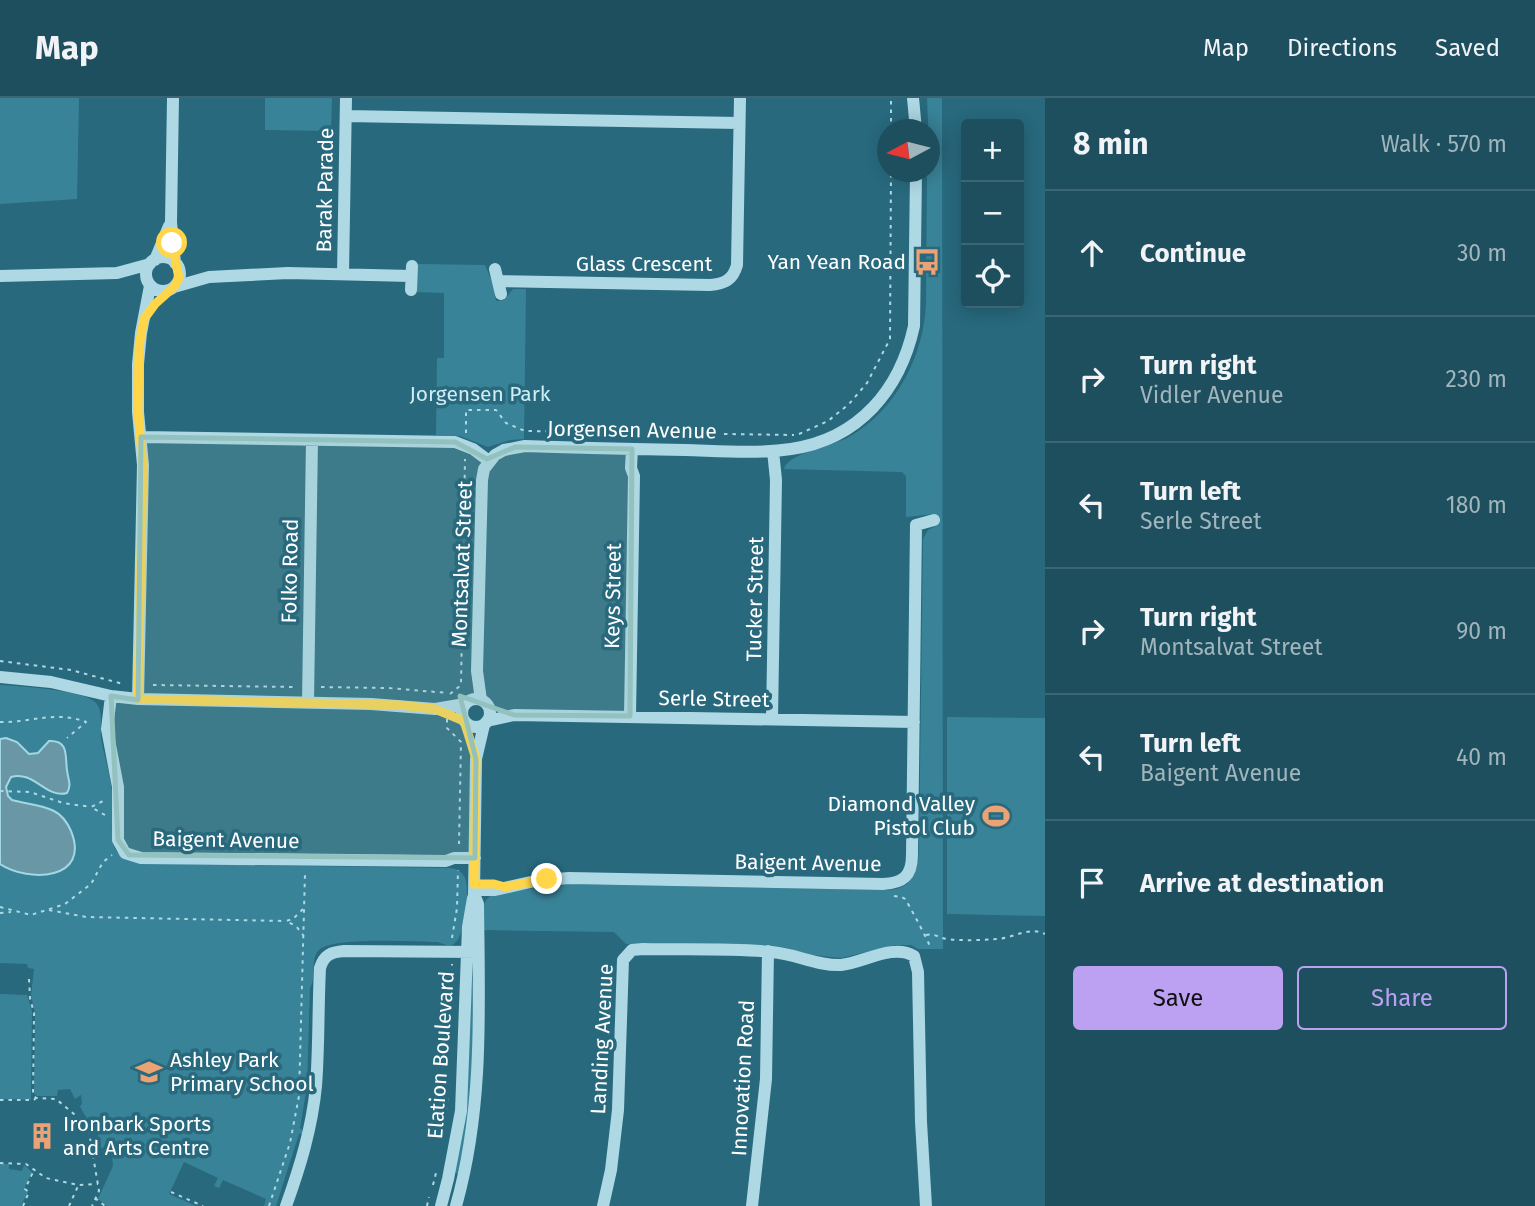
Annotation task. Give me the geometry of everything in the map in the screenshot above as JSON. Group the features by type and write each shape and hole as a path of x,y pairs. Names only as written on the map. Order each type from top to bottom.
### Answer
{"street":[{"path":"144,319 179,278 170,222 173,98"},
{"name":"Barak Parade","path":"171,288 209,277 343,274 346,98"},
{"name":"Glass Crescent","path":"498,282 710,285 727,282 737,265 740,98"},
{"path":"913,98 916,119"},
{"path":"916,112 919,98"},
{"path":"346,116 739,123"},
{"name":"Jorgensen Avenue","path":"489,461 504,450 515,447 776,451 817,443 853,425 880,401 898,374 914,326 916,182"},
{"path":"138,699 143,465 138,412 138,364 149,284 146,271 170,222"},
{"path":"0,276 117,273 163,258 176,265"},
{"name":"Barak Parade","path":"176,265 209,277"},
{"path":"117,273 149,284 159,291 171,288"},
{"path":"343,274 411,277"},
{"path":"141,437 446,441 465,445 489,461"},
{"name":"Folko Road","path":"308,702 312,440"},
{"name":"Keys Street","path":"630,716 634,476 637,468 635,449"},
{"name":"Tucker Street","path":"772,719 776,451"},
{"name":"Montsalvat Street","path":"476,703 481,498 484,469 489,461"},
{"name":"Baigent Avenue","path":"474,895 505,887 569,878 883,884 906,878 912,865 914,722 911,525 934,520"},
{"name":"Serle Street","path":"0,677 51,682 111,696 138,699 308,702 435,709 476,703 514,715"},
{"name":"Baigent Avenue","path":"111,696 107,729 117,775 118,840 129,855 141,858 446,861 455,865 475,862"},
{"path":"474,895 476,759 490,716 476,703 462,713 476,759"},
{"name":"Serle Street","path":"435,709 447,721 466,722"},
{"name":"Serle Street","path":"486,723 514,715 914,722"},
{"path":"466,722 477,727 486,723"},
{"name":"Elation Boulevard","path":"441,1206 457,1137 463,1092 474,895"},
{"name":"Landing Avenue","path":"603,1206 611,1170 618,1110 623,965 625,955 632,950 643,949 768,951 830,965 858,962 896,952 914,956 918,972 920,1122 926,1206"},
{"path":"286,1206 312,1116 320,968 325,957 344,951 472,952"},
{"name":"Innovation Road","path":"752,1206 766,1079 768,951"},
{"name":"Elation Boulevard","path":"456,1206 463,1183 476,1106 479,1026 472,952"},
{"path":"448,1179 463,1183"}],"path":[{"path":"891,98 891,119"},
{"path":"0,661 62,668 123,684 388,688 451,694 461,685 467,410 496,410 506,423 525,431 797,435 828,421 849,404 867,383 890,339 891,182"},
{"path":"0,722 68,716 86,722 67,738"},
{"path":"0,791 23,791 71,805 92,807 106,815"},
{"path":"92,807 107,798"},
{"path":"0,907 31,915 65,904 85,890 94,880 103,862 112,855"},
{"path":"269,1206 290,1143 299,1096 306,872"},
{"path":"888,896 907,900 931,949"},
{"path":"286,921 298,915 304,906"},
{"path":"49,910 86,917 286,921 296,926 303,936"},
{"path":"0,913 12,912"},
{"path":"926,935 978,940 1010,938 1030,931 1045,934"},
{"path":"29,979 34,1013 33,1096 36,1098"},
{"path":"0,1100 56,1099 88,1126 99,1191 92,1206"},
{"path":"0,1163 26,1164 46,1178 78,1185 98,1184"},
{"path":"23,1206 29,1192 25,1189 34,1170"},
{"path":"69,1206 78,1185"},
{"path":"171,1192 203,1206"},
{"path":"95,1198 105,1206"},
{"path":"71,1201 75,1206"}],"highlighted area":[{"path":"141,437 455,442 487,459 515,447 632,449 630,716 514,715 460,696 476,759 475,858 129,855 118,840 111,696 138,700"}],"green space":[{"path":"0,98 79,98 77,199 0,204"},
{"path":"265,98 332,98 331,131 265,130"},
{"path":"927,98 942,98 943,949 918,949 911,945 896,945 841,958 812,955 778,946 626,944 614,932 482,930 484,905 493,894 564,884 891,890 905,885 913,876 919,849 923,539 928,530 936,526 935,514 906,517 906,476 902,472 784,469 787,463 794,459 849,437 866,426 893,397 913,362 920,342 926,303 927,182 940,182 940,119 928,119"},
{"name":"Jorgensen Park","path":"418,264 485,265 494,286 496,301 504,300 513,289 526,289 524,439 488,447 460,436 436,435 437,358 444,358 444,293 415,292"},
{"path":"0,685 77,694 98,705 101,714 101,738 112,791 112,837 119,854 128,859 165,864 450,868 458,870 464,876 467,891 466,913 461,934 452,945 437,942 355,942 326,946 318,951 310,988 307,1086 300,1128 304,1131 299,1134 276,1206 264,1206 266,1199 223,1180 219,1188 214,1186 218,1178 184,1162 169,1194 196,1206 107,1206 98,1199 113,1166 111,1147 99,1148 97,1125 89,1121 83,1112 80,1106 81,1095 75,1099 70,1089 58,1090 57,1096 37,1096 34,1093 35,1013 31,995 34,969 28,968 27,964 0,963"},
{"name":"Diamond Valley Pistol Club","path":"947,717 1045,718 1045,916 947,914"},
{"path":"473,974 472,1111 458,1174 454,1172"},
{"path":"0,994 27,995 32,1011 31,1100 0,1099"},
{"path":"0,1164 9,1164 9,1169 22,1171 24,1165 32,1172 24,1189 28,1192 21,1206 0,1206"}],"shaded area":[{"path":"0,739 17,742 29,754 38,753 49,741 60,743 65,750 69,784 67,793 53,792 19,776 11,777 6,787 12,800 49,809 60,815 68,825 75,847 72,860 65,868 54,873 26,874 0,864"}],"place":[{"name":"Yan Yean Road","path":"927,262"},
{"name":"Diamond Valley Pistol Club","path":"996,816"},
{"name":"Ashley Park Primary School","path":"149,1072"},
{"name":"Ironbark Sports and Arts Centre","path":"42,1136"}],"route":[{"path":"172,243 179,278 144,319 139,346 138,412 143,465 138,699 399,705 435,709 464,721 467,723 476,759 474,884 500,884 505,887 547,879"}]}
